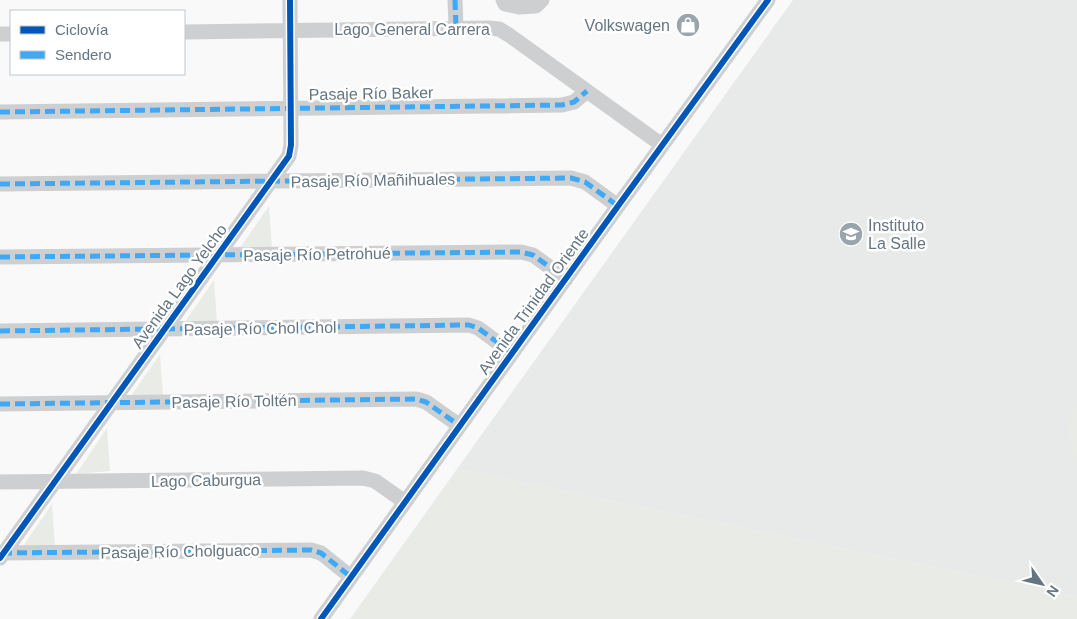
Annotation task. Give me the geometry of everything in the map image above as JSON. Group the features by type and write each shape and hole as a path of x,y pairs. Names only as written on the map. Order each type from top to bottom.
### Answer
{"street":[{"name":"Avenida Lago Yelcho","path":"1,555 272,181 290,153 290,0"},
{"path":"455,0 456,28"},
{"path":"503,0 504,4 519,7 536,6 542,0"},
{"name":"Avenida Trinidad Oriente","path":"321,619 768,0"},
{"name":"Lago General Carrera","path":"185,32 489,28 504,32 662,145"},
{"name":"Pasaje Río Baker","path":"0,112 562,104 574,102 587,91"},
{"name":"Pasaje Río Mañihuales","path":"0,184 571,178 579,179 590,185 618,206"},
{"name":"Pasaje Río Petrohué","path":"0,257 525,252 566,279"},
{"name":"Pasaje Río Chol Chol","path":"0,331 469,325 478,328 512,353"},
{"name":"Pasaje Río Toltén","path":"0,404 416,399 426,402 460,426"},
{"name":"Lago Caburgua","path":"0,482 362,478 375,481 405,502"},
{"name":"Pasaje Río Cholguaco","path":"1,555 311,550 321,554 351,577"}],"shaded area":[{"name":"Instituto La Salle","path":"793,0 1077,0 1077,597 457,469"},
{"path":"269,206 272,249 237,252"},
{"path":"214,280 217,323 182,326"},
{"path":"160,354 163,397 129,399"},
{"path":"1077,401 1077,462 1071,447 1069,432 1073,408"},
{"path":"107,428 110,471 76,474"},
{"path":"457,469 1077,597 1077,619 350,619"},
{"path":"52,504 55,547 21,549"}],"marked path":[{"path":"455,0 456,28"},
{"path":"0,112 562,105 574,102 587,91"},
{"path":"0,184 571,178 585,182 618,206"},
{"path":"0,257 521,252 533,255 566,279"},
{"path":"0,331 469,325 478,328 512,353"},
{"path":"0,404 416,399 426,402 460,426"},
{"path":"2,553 311,550 321,553 351,577"}],"cycle path":[{"path":"0,558 289,156 291,145 290,0"},
{"path":"321,619 768,0"}],"place":[{"name":"Volkswagen","path":"688,25"},
{"name":"Instituto La Salle","path":"851,234"}]}
